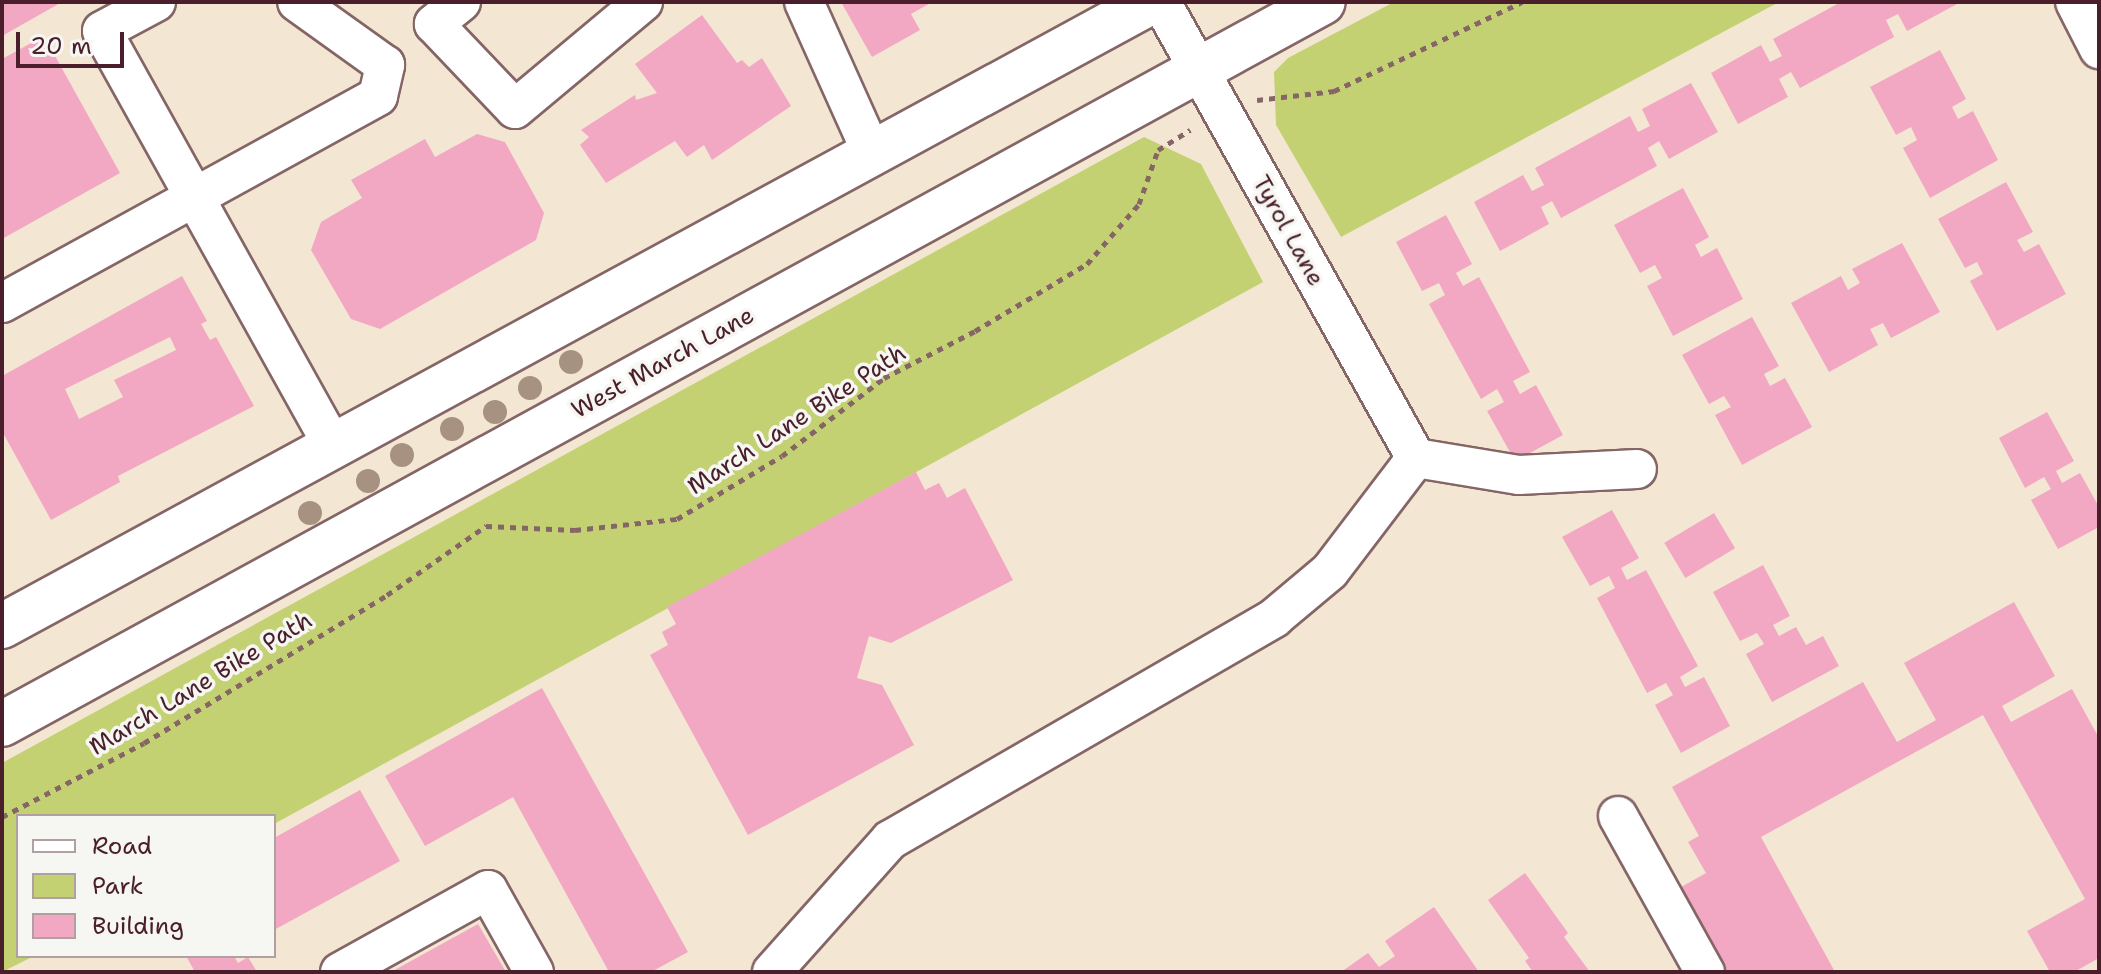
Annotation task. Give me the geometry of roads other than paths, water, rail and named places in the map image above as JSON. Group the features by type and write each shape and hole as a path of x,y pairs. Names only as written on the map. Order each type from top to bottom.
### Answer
{"main road":[{"path":"2,626 1151,2"},
{"name":"West March Lane","path":"2,724 1197,68 1323,2"}],"street":[{"path":"156,2 102,31 333,446"},
{"path":"2,303 378,96 385,65 297,2"},
{"path":"461,2 434,24 515,109 643,2"},
{"path":"804,2 872,153"},
{"name":"Tyrol Lane","path":"1161,2 1416,458"},
{"path":"2075,2 2099,49"},
{"path":"772,972 890,840 1274,618 1330,571 1416,458 1519,475 1637,469"},
{"path":"1618,816 1705,972"},
{"path":"340,972 488,890 534,972"}]}
